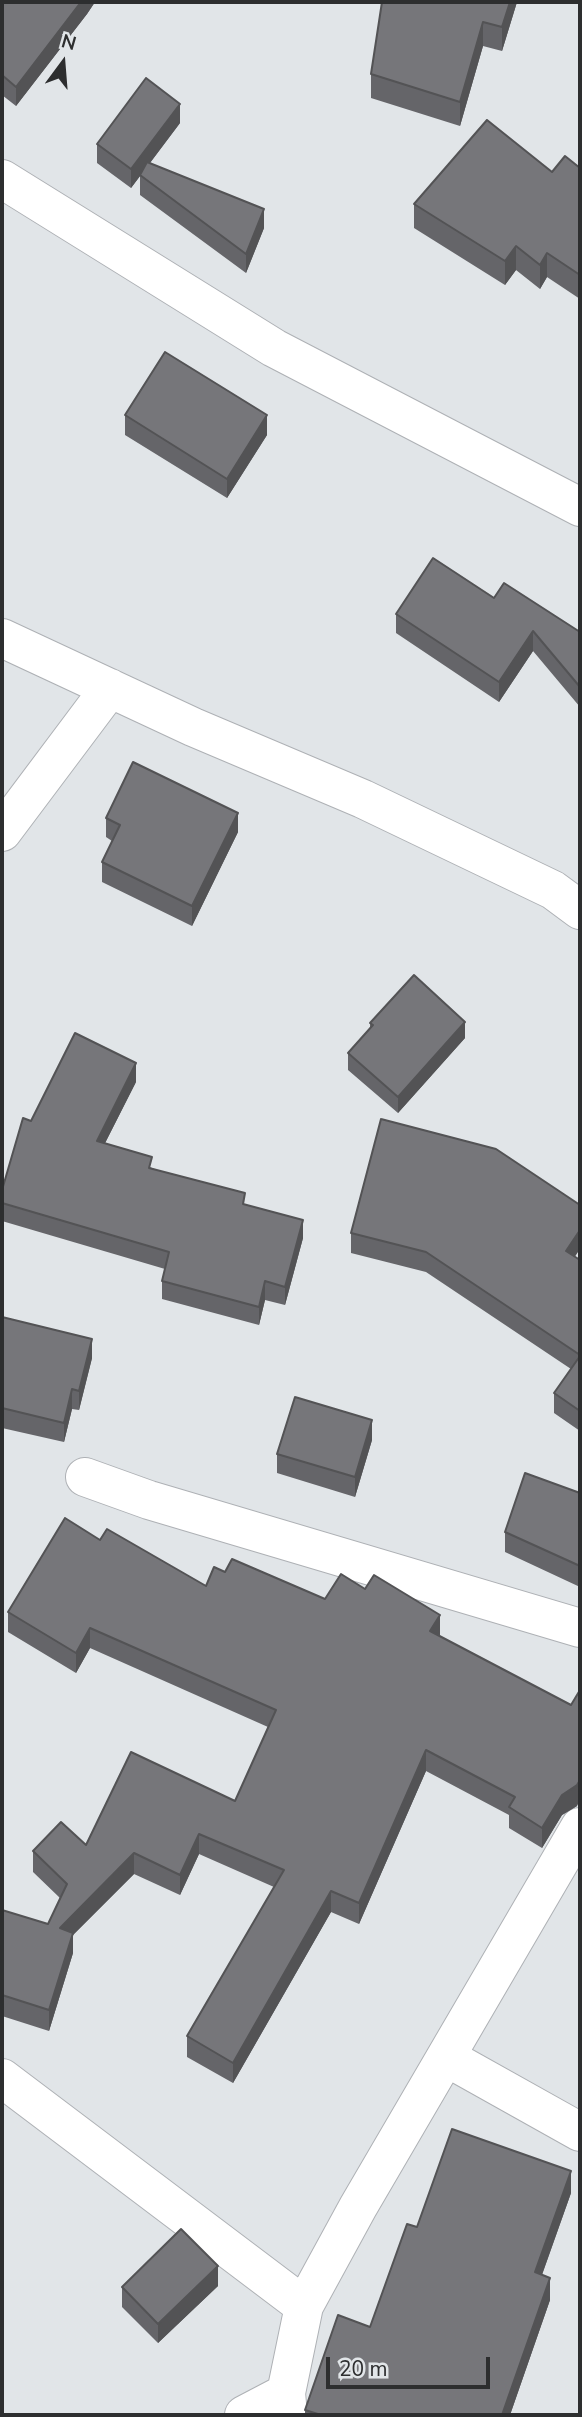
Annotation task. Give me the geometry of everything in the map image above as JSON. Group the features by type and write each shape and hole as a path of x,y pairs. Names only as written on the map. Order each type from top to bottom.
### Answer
{"street":[{"path":"2,179 274,348 580,507"},
{"path":"2,638 193,727 363,799 553,890 580,910"},
{"path":"2,832 110,688"},
{"path":"85,1477 149,1500 580,1628"},
{"path":"244,2415 287,2404 304,2306 580,1827"},
{"path":"446,2057 580,2132"},
{"path":"2,2078 304,2306"}],"building":[{"path":"2,2 81,2 16,87 2,75"},
{"path":"382,2 510,2 502,27 483,22 460,102 371,74"},
{"path":"146,78 180,104 131,169 97,144"},
{"path":"487,120 552,172 565,156 580,168 580,275 547,253 540,265 516,246 505,261 414,204"},
{"path":"147,162 264,209 246,254 140,175"},
{"path":"165,352 267,415 227,479 125,415"},
{"path":"433,558 494,598 504,583 580,632 580,687 533,631 499,682 396,614"},
{"path":"133,762 238,813 192,906 102,862 120,825 106,818"},
{"path":"414,975 465,1022 398,1097 348,1053 373,1025 370,1023"},
{"path":"75,1033 136,1063 97,1141 152,1157 149,1168 245,1193 243,1204 303,1220 285,1287 265,1281 259,1307 162,1281 169,1252 2,1203 2,1190 23,1118 31,1121"},
{"path":"381,1119 496,1149 580,1205 580,1230 566,1251 580,1260 580,1355 426,1252 351,1233"},
{"path":"2,1317 92,1339 79,1391 72,1389 64,1423 2,1408"},
{"path":"580,1356 580,1411 554,1393"},
{"path":"295,1397 372,1420 355,1477 277,1454"},
{"path":"525,1473 580,1493 580,1566 505,1532"},
{"path":"65,1518 100,1540 107,1529 206,1586 214,1567 225,1572 232,1559 325,1599 341,1574 365,1589 374,1575 440,1615 430,1631 571,1705 580,1690 580,1780 562,1795 542,1828 509,1807 515,1797 426,1750 359,1903 331,1891 233,2063 187,2036 284,1870 199,1834 180,1875 134,1853 60,1928 73,1933 49,2010 2,1995 2,1910 48,1924 67,1884 33,1851 61,1822 86,1845 131,1752 235,1801 276,1710 90,1628 76,1653 8,1612"},
{"path":"452,2129 571,2171 535,2272 550,2278 502,2415 321,2415 305,2410 338,2315 370,2327 407,2224 417,2227"},
{"path":"181,2229 218,2266 158,2324 122,2287"}]}
